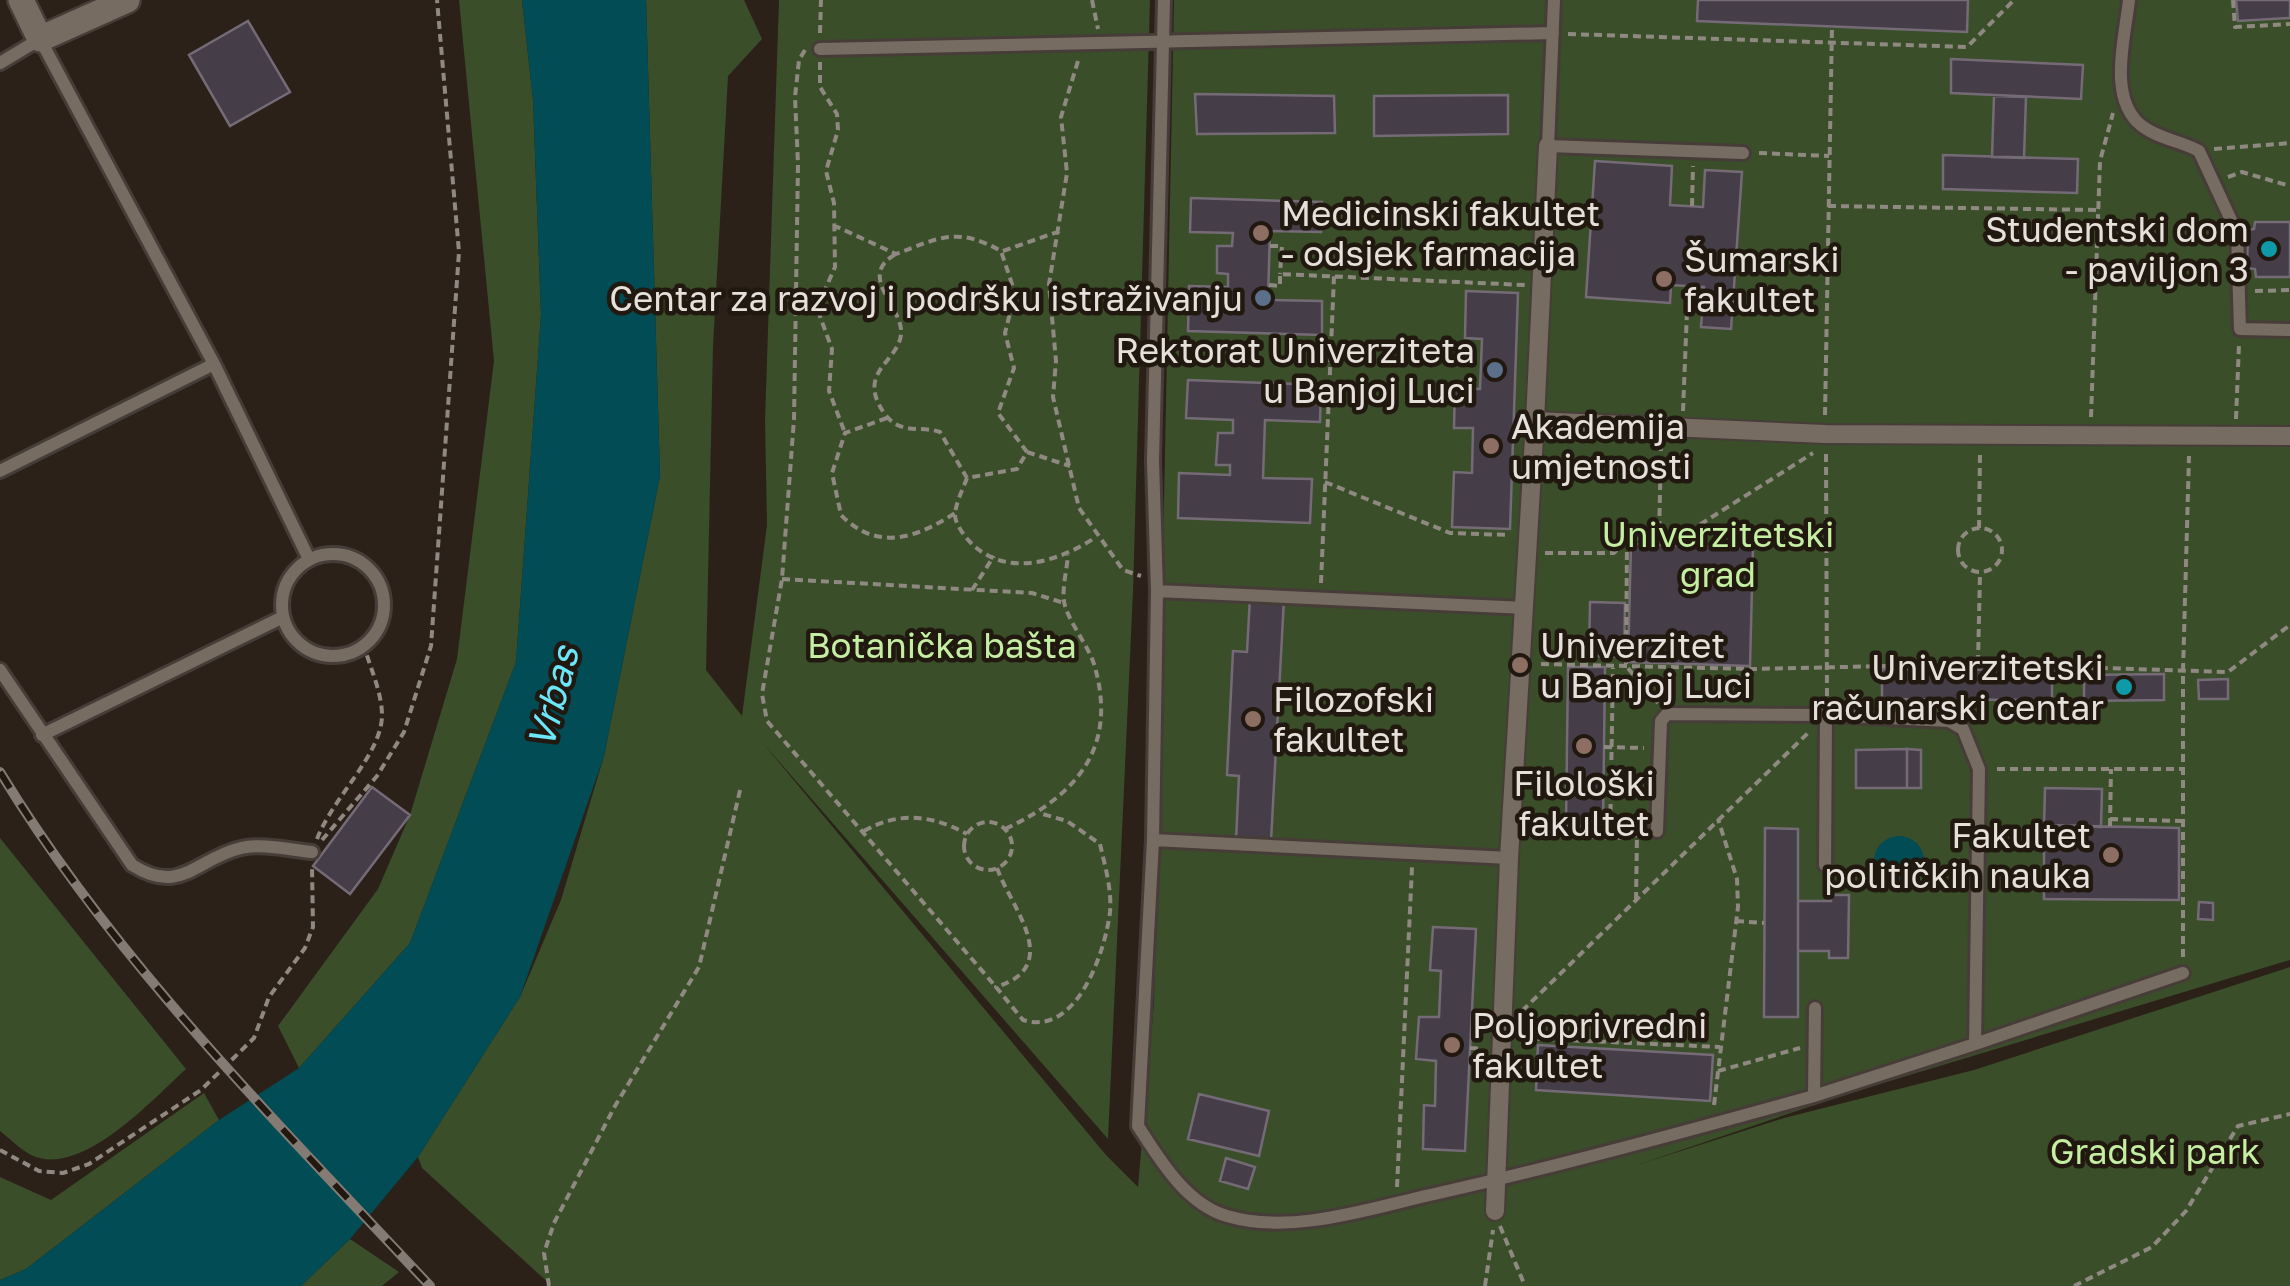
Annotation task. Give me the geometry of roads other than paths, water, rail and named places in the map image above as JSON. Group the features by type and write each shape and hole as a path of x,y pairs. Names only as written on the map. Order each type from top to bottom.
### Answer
{"street":[{"path":"21,0 40,38 126,0"},
{"path":"1496,1211 1510,835 1544,286 1548,146"},
{"path":"1535,422 1825,434 2290,436"}],"lane":[{"path":"1164,0 1152,462 1156,586 1153,840 1138,1126 1192,1196 1227,1216 1265,1222 1324,1218 1396,1203 1814,1096 2182,974"},
{"path":"1554,0 1548,146 1743,153"},
{"path":"2129,0 2121,95 2141,126 2199,151 2218,187 2237,234 2240,329 2290,330"},
{"path":"820,48 1163,44 1553,33"},
{"path":"0,63 40,38 214,364 310,560"},
{"path":"0,471 214,364"},
{"path":"343,555 372,571 380,586 383,618 364,646 333,656 301,645 283,617 286,584 310,560 343,555"},
{"path":"1156,586 1526,608"},
{"path":"42,735 283,617"},
{"path":"0,670 132,865 152,878 176,878 242,847 312,852"},
{"path":"1657,831 1660,721 1667,714 1949,721 1963,729 1979,768 1976,1044"},
{"path":"1825,864 1826,715"},
{"path":"1153,840 1509,858"},
{"path":"1814,1096 1815,1008"}],"water":[{"name":"Vrbas","path":"522,0 646,0 660,476 604,756 520,997 418,1157 350,1239 301,1286 0,1286 0,1280 26,1269 219,1120 299,1068 410,943 516,662 541,315 533,100"},
{"path":"1899,836 1917,843 1924,861 1917,879 1899,886 1881,879 1874,861 1881,843"}],"railway":[{"path":"0,772 46,843 147,976 430,1286"}],"place":[{"name":"Medicinski fakultet - odsjek farmacija","path":"1261,233"},
{"name":"Studentski dom - paviljon 3","path":"2269,249"},
{"name":"Šumarski fakultet","path":"1664,279"},
{"name":"Centar za razvoj i podršku istraživanju","path":"1263,298"},
{"name":"Rektorat Univerziteta u Banjoj Luci","path":"1495,370"},
{"name":"Akademija umjetnosti","path":"1491,446"},
{"name":"Univerzitet u Banjoj Luci","path":"1520,665"},
{"name":"Univerzitetski računarski centar","path":"2124,687"},
{"name":"Filozofski fakultet","path":"1253,719"},
{"name":"Filološki fakultet","path":"1584,746"},
{"name":"Fakultet političkih nauka","path":"2111,855"},
{"name":"Poljoprivredni fakultet","path":"1452,1045"}],"park label":[{"name":"Univerzitetski grad","path":"1718,554"},
{"name":"Botanička bašta","path":"942,645"},
{"name":"Gradski park","path":"2155,1151"}]}
